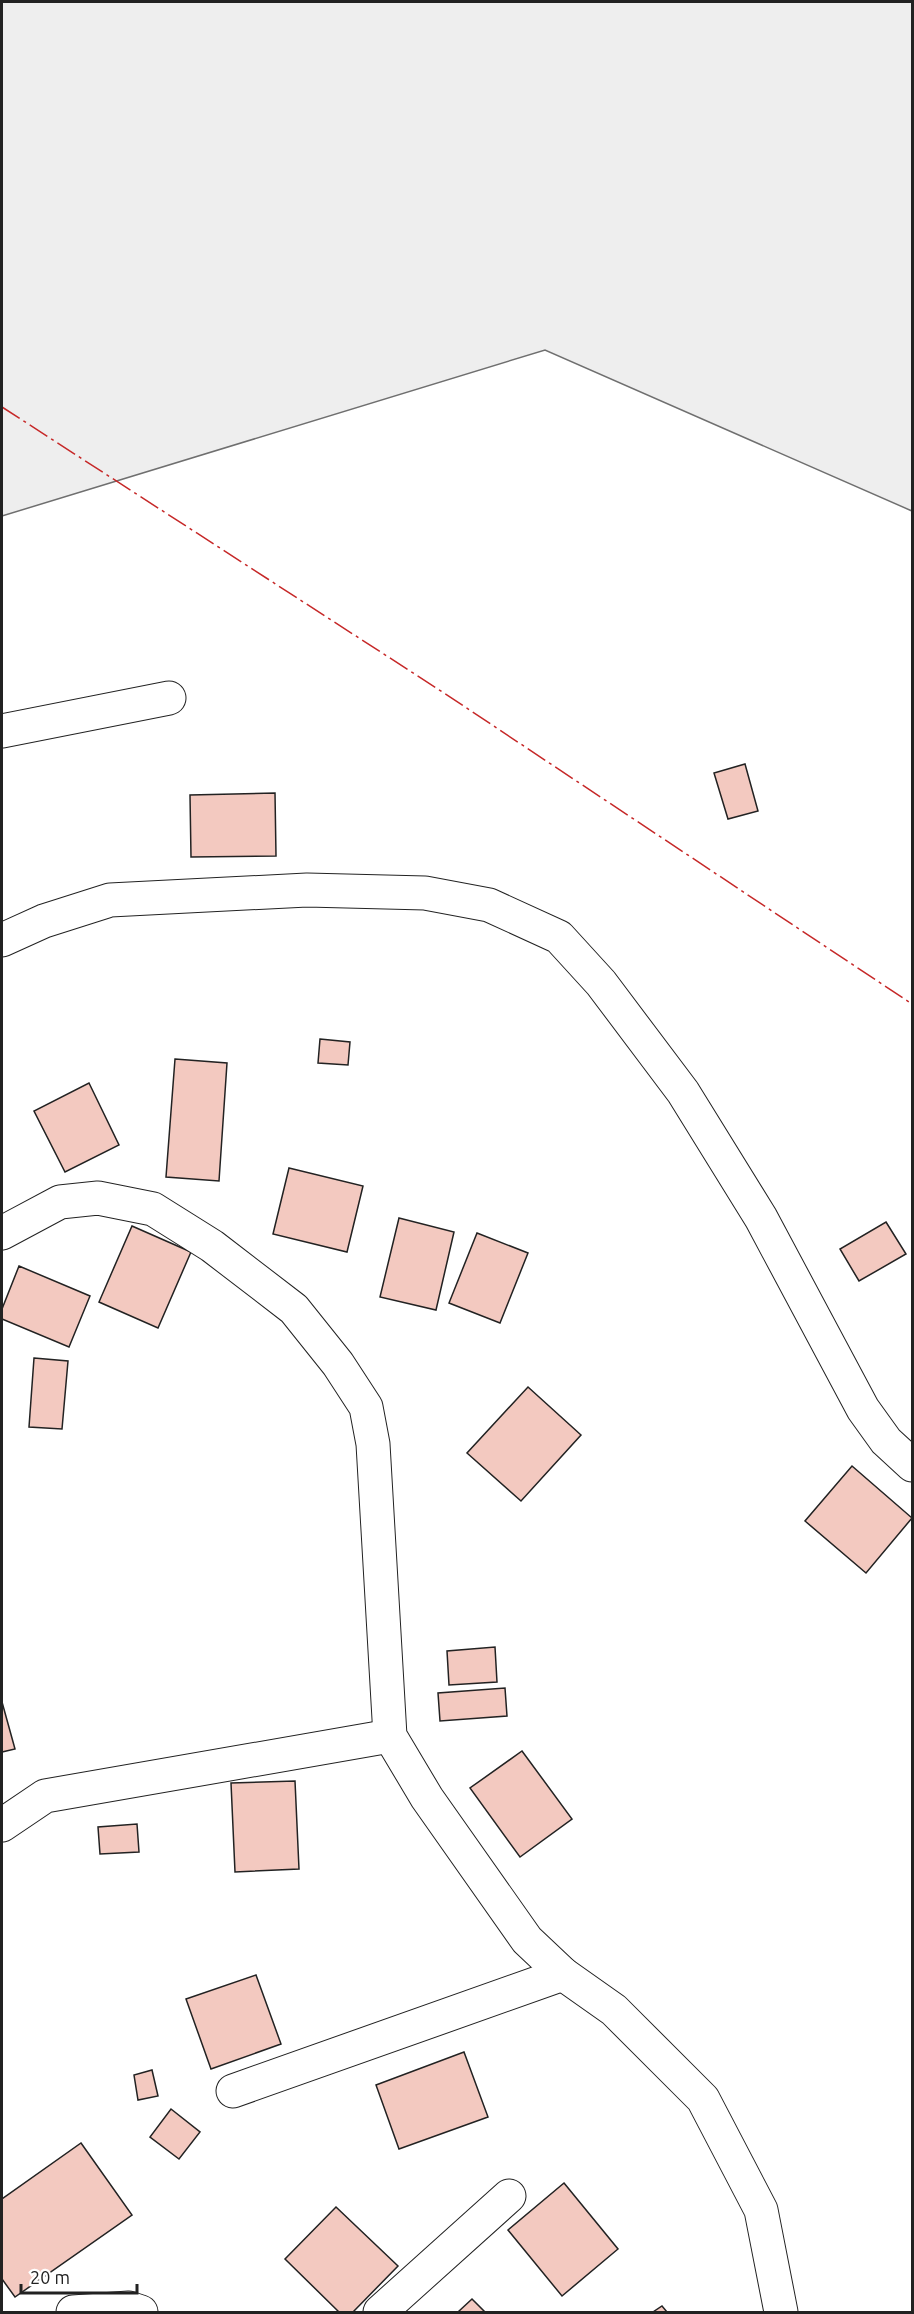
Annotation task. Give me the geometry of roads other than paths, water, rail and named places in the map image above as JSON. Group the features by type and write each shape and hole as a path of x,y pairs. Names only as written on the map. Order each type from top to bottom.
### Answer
{"street":[{"path":"2,731 169,698"},
{"path":"2,939 45,921 110,900 307,890 425,893 489,905 559,937 601,983 683,1092 761,1218 862,1409 886,1441 912,1466"},
{"path":"2,1233 60,1202 98,1198 153,1209 212,1246 294,1309 338,1364 366,1407 373,1444 390,1737 427,1798 527,1940 563,1974 614,2010 703,2099 761,2210 781,2313"},
{"path":"2,1825 45,1796 390,1737"},
{"path":"233,2091 563,1974"},
{"path":"380,2313 509,2196"},
{"path":"73,2313 129,2308 141,2313"}]}
